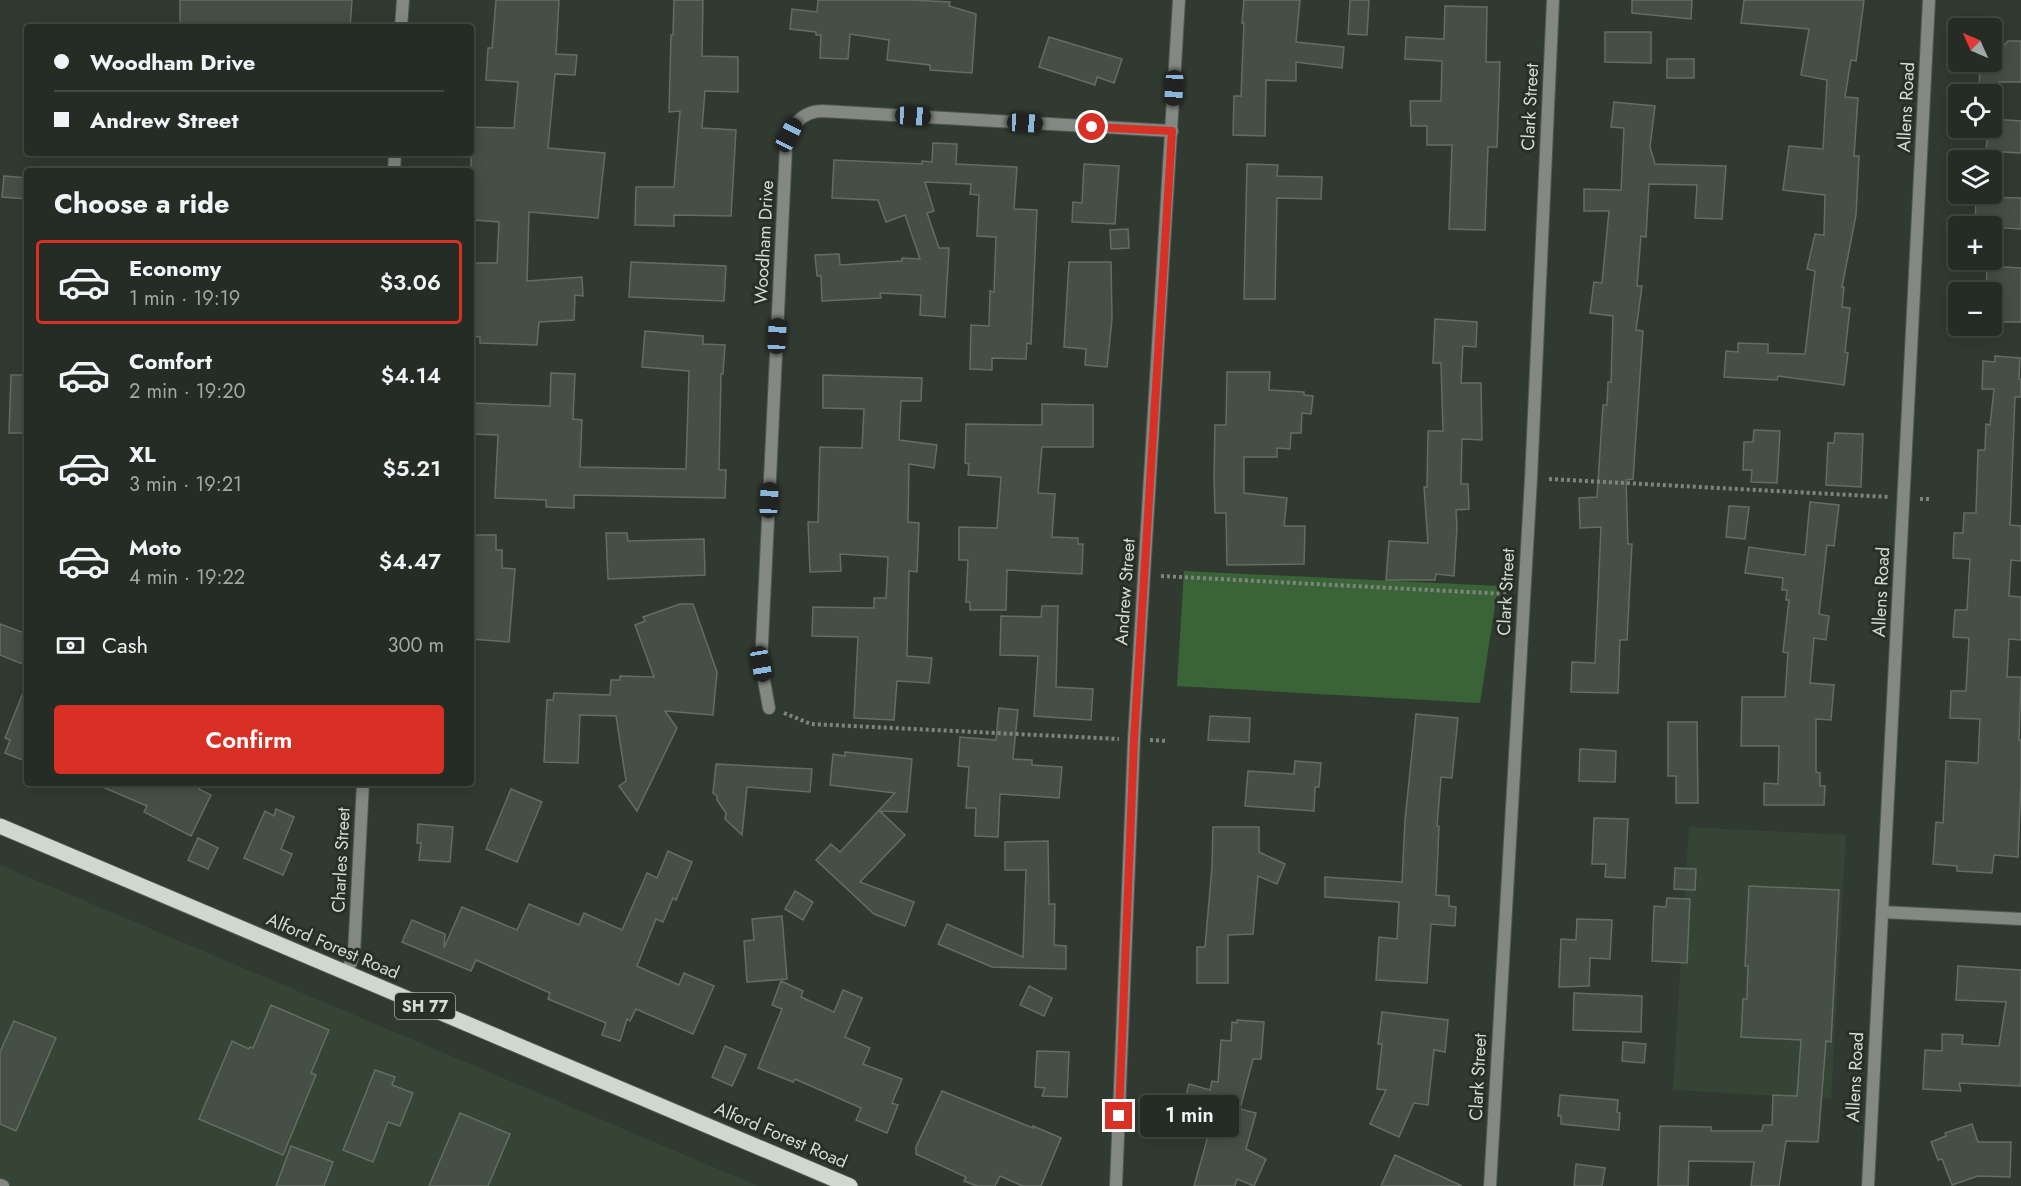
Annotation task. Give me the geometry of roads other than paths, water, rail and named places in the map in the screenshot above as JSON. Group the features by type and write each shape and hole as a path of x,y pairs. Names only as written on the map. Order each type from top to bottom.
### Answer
{"main road":[{"name":"Alford Forest Road","path":"0,826 850,1186"}],"street":[{"path":"401,24 403,0"},
{"name":"Andrew Street","path":"1116,1186 1134,740 1179,0"},
{"name":"Clark Street","path":"1490,1186 1531,479 1553,0"},
{"name":"Allens Road","path":"1868,1186 1929,0"},
{"name":"Woodham Drive","path":"769,708 761,664 786,148 795,123 813,111 823,111 1172,131"},
{"name":"Charles Street","path":"347,973 354,953 363,786"},
{"path":"1881,912 2021,920"}]}
